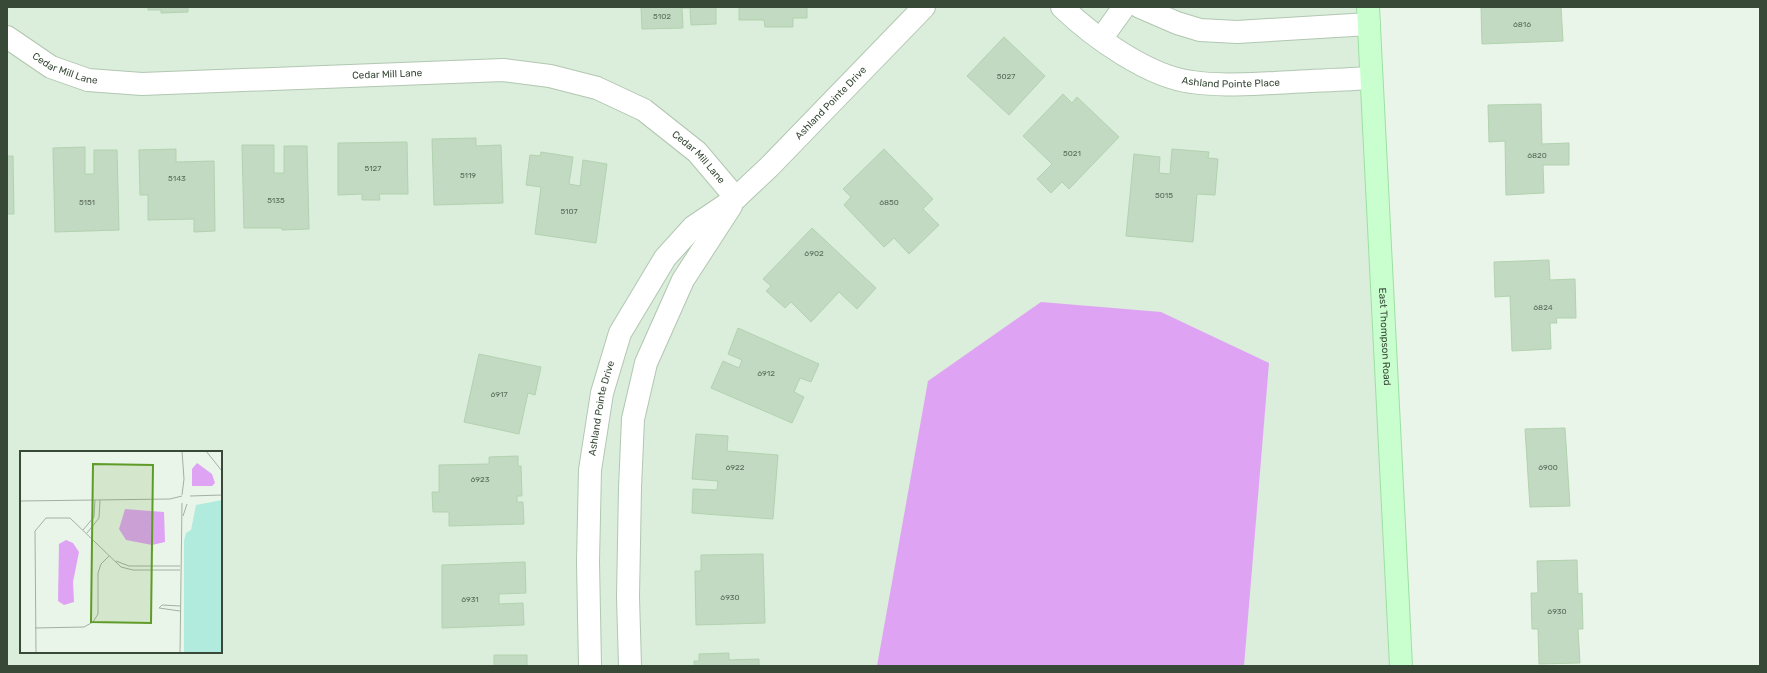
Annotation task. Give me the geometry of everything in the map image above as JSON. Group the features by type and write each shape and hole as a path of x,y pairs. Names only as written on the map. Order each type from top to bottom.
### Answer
{"main road":[{"name":"East Thompson Road","path":"1368,15 1401,666"}],"street":[{"name":"Ashland Pointe Drive","path":"590,666 588,562 590,470 602,394 620,333 665,258 693,227 736,198 924,7"},
{"name":"Ashland Pointe Place","path":"1062,7 1076,20 1114,48 1163,74 1191,82 1233,85 1371,78"},
{"path":"1101,39 1124,7"},
{"path":"1140,7 1177,23 1205,30 1237,32 1368,15"},
{"name":"Cedar Mill Lane","path":"7,37 50,67 88,80 142,84 503,70 550,76 596,88 644,110 697,152 736,198"},
{"name":"Ashland Pointe Drive","path":"630,666 628,597 633,419 646,363 683,280 736,198"}],"shaded area":[{"path":"7,7 1372,7 1401,666 7,666"},
{"path":"1041,302 1161,312 1269,363 1244,666 877,666 928,381"}],"building":[{"path":"148,7 188,7 188,12 161,13 161,10 148,10"},
{"path":"641,7 716,7 716,24 691,25 690,8 682,8 683,28 642,29"},
{"path":"739,7 807,7 807,18 793,18 793,27 765,27 764,20 739,20"},
{"path":"1481,7 1561,7 1563,41 1482,44"},
{"path":"1004,37 1045,76 1009,115 967,76"},
{"path":"1063,94 1072,103 1077,97 1119,137 1069,189 1062,182 1051,193 1037,179 1052,164 1023,136"},
{"path":"1541,104 1542,144 1569,143 1569,165 1543,165 1544,193 1506,195 1505,141 1489,142 1488,105"},
{"path":"476,138 476,146 501,145 503,203 434,205 432,139"},
{"path":"407,142 408,194 379,194 380,200 362,200 362,194 338,195 338,143"},
{"path":"242,145 274,145 274,173 284,173 284,146 307,146 309,229 282,230 282,228 244,228"},
{"path":"85,147 85,174 94,174 94,150 117,150 119,230 55,232 53,148"},
{"path":"176,149 176,162 214,161 215,231 194,232 194,219 148,220 148,195 140,195 139,150"},
{"path":"884,149 933,199 923,209 939,225 909,254 894,238 884,247 844,205 851,197 843,189"},
{"path":"1172,149 1209,152 1208,158 1218,159 1215,195 1197,194 1193,242 1126,236 1134,154 1160,157 1159,173 1170,174"},
{"path":"541,152 573,157 569,184 580,186 583,160 607,164 596,243 535,234 541,187 526,185 530,155 540,156"},
{"path":"7,156 13,156 14,214 7,214"},
{"path":"812,228 876,288 857,309 839,292 811,322 791,302 785,308 766,291 771,286 763,279"},
{"path":"1549,260 1550,280 1575,279 1576,318 1556,318 1557,323 1550,323 1551,349 1512,351 1510,296 1495,297 1494,262"},
{"path":"738,328 819,364 811,382 800,378 794,392 804,397 792,423 711,388 723,361 739,368 742,360 728,354"},
{"path":"479,354 541,367 535,395 528,393 519,434 464,422"},
{"path":"1565,428 1570,506 1530,507 1525,429"},
{"path":"696,434 728,436 727,451 778,455 773,519 692,513 693,489 717,490 718,481 692,479"},
{"path":"518,456 518,466 521,466 522,496 517,496 517,502 523,502 524,524 449,526 449,512 433,512 432,492 439,492 439,465 489,464 489,457"},
{"path":"763,554 765,623 696,625 695,571 701,571 701,555"},
{"path":"1577,560 1578,594 1582,593 1583,629 1578,629 1580,663 1539,664 1538,629 1532,629 1531,593 1538,593 1537,561"},
{"path":"525,562 526,593 499,594 499,604 523,603 524,625 442,628 442,565"},
{"path":"729,653 729,660 759,659 759,666 694,666 694,661 699,661 699,654"},
{"path":"494,655 527,655 527,665 530,666 494,666"}]}
